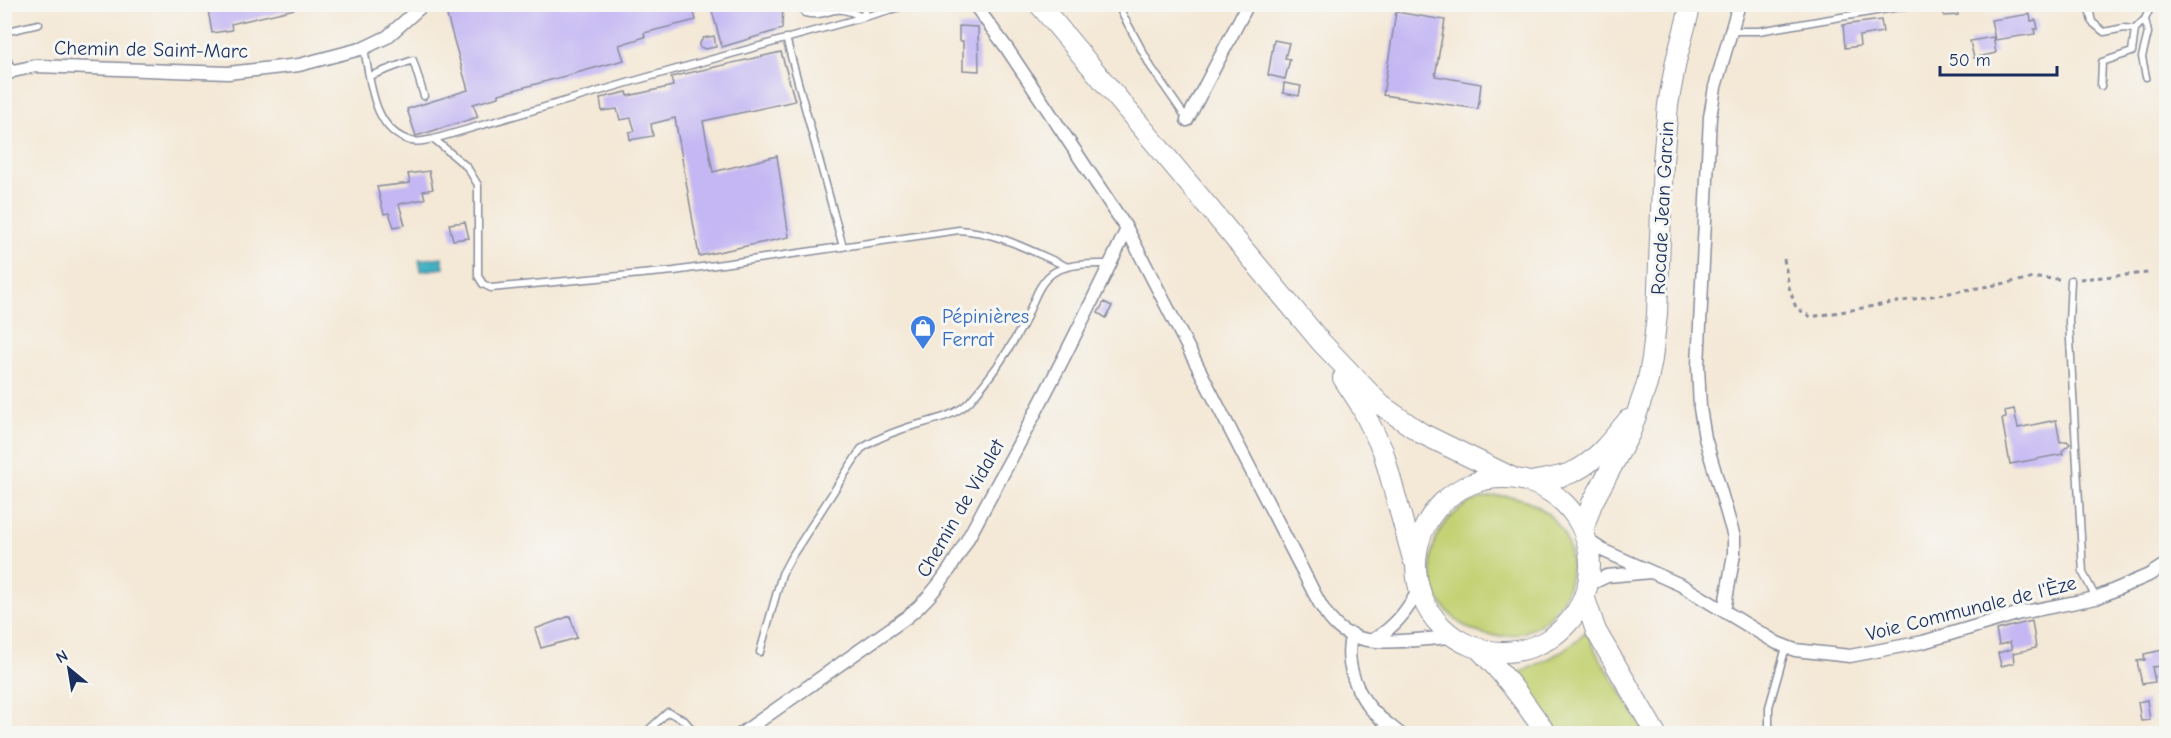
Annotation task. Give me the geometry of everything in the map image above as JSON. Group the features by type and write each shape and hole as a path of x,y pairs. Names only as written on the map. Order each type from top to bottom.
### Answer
{"main road":[{"path":"1040,4 1321,342 1381,405 1421,433 1521,480 1547,489 1562,500 1574,514 1585,535 1590,562 1586,591 1572,619 1553,636 1530,648 1504,652 1479,649 1454,637 1438,624 1426,608 1419,589 1415,566 1383,451 1360,404 1321,342"},
{"name":"Rocade Jean Garcin","path":"1585,535 1592,503 1630,433 1647,384 1652,359 1657,314 1663,161 1668,105 1676,61 1691,4"},
{"name":"Rocade Jean Garcin","path":"1521,480 1558,477 1577,470 1599,454 1636,411"},
{"path":"1415,566 1420,537 1434,511 1456,491 1483,480 1521,480"},
{"path":"1586,591 1596,631 1656,734"},
{"path":"1479,649 1504,676 1546,734"}],"street":[{"name":"Chemin de Saint-Marc","path":"9,73 36,66 228,73 299,65 364,48 387,38 424,4"},
{"path":"974,4 1006,47 1127,229 1317,597 1331,619 1340,628 1373,640 1391,642 1454,637"},
{"path":"1187,120 1248,4"},
{"path":"1724,611 1734,554 1734,537 1705,438 1700,408 1698,366 1710,117 1714,87 1739,4"},
{"name":"Chemin de Vidalet","path":"741,734 907,617 920,607 939,586 1022,439 1127,229"},
{"name":"Voie Communale de l'Èze","path":"1585,535 1604,551 1682,585 1777,644 1795,650 1850,656 1923,642 2045,607 2097,598 2149,575 2166,564"},
{"name":"Voie Communale de l'Èze","path":"1586,591 1607,576 1654,572"},
{"path":"1373,640 1396,624 1419,589"},
{"path":"1352,634 1348,647 1352,670 1360,693 1377,715 1401,734"}],"lane":[{"path":"800,4 805,13 811,14 839,6 848,8 862,17"},
{"path":"862,17 869,4"},
{"path":"364,48 378,113 396,134 412,142 434,139 911,4"},
{"path":"1117,4 1151,67 1187,120"},
{"path":"1730,31 1759,31 1917,4"},
{"path":"2088,4 2092,22 2104,32 2124,28 2136,29"},
{"path":"2101,86 2102,62 2132,52 2136,29 2145,20 2152,4"},
{"path":"2145,20 2148,33 2142,57 2146,77"},
{"path":"4,32 39,24"},
{"path":"786,38 843,247"},
{"path":"4,54 9,73"},
{"path":"370,76 413,60 424,96"},
{"path":"434,139 467,167 478,185 478,276 483,284 491,288 674,271 941,233 973,231 994,236 1068,267"},
{"path":"760,652 782,574 861,449 873,441 903,429 951,414 969,402 995,370 1022,326 1044,281 1054,272 1075,264 1110,264"},
{"path":"2071,280 2069,322 2083,573 2097,598"},
{"path":"1768,734 1769,707 1786,647"},
{"path":"644,734 668,712 684,720 696,734"}],"path":[{"path":"1784,259 1789,287 1796,308 1811,317 2035,278 2071,280 2148,273"}],"green space":[{"path":"1501,496 1528,502 1540,508 1550,517 1559,527 1565,539 1571,566 1565,593 1559,605 1550,615 1540,624 1528,630 1501,636 1474,630 1462,624 1452,615 1443,605 1437,593 1431,566 1437,539 1443,527 1452,517 1462,508 1474,502"},
{"path":"1586,631 1596,652 1646,733 1560,733 1517,675 1560,652"}],"water":[{"path":"442,257 444,268 421,271 419,260"}],"building":[{"path":"207,4 312,5 231,24 232,30 212,33"},
{"path":"463,4 692,4 696,20 644,33 645,37 619,45 624,60 499,94 499,97 473,104 478,117 416,136 407,109 468,90 446,12 463,7"},
{"path":"710,4 783,4 782,29 722,47"},
{"path":"1957,9 1958,15 1944,16 1943,10"},
{"path":"1396,12 1445,20 1435,76 1481,84 1478,109 1383,95"},
{"path":"2030,14 2031,21 2036,20 2038,29 2034,29 2035,34 1995,40 1991,20"},
{"path":"1881,20 1883,32 1859,36 1860,46 1845,48 1843,25"},
{"path":"959,26 978,27 979,71 963,70 963,41 959,41"},
{"path":"714,36 716,47 705,49 700,47 703,38"},
{"path":"1993,37 1996,53 1974,58 1970,41"},
{"path":"1274,40 1289,43 1285,58 1290,59 1285,79 1268,75"},
{"path":"781,52 795,101 703,121 713,172 777,156 789,237 699,256 675,118 651,124 653,136 630,140 629,132 635,131 631,118 620,120 617,109 602,111 600,98 627,92 628,96 673,86 671,77"},
{"path":"1284,83 1301,86 1299,96 1283,93"},
{"path":"429,171 433,189 423,191 425,199 399,204 405,225 394,227 389,213 384,214 377,187 410,183 408,174"},
{"path":"465,222 469,238 453,240 449,224"},
{"path":"1104,302 1112,306 1106,318 1098,313"},
{"path":"2014,409 2018,428 2056,420 2060,442 2067,441 2070,444 2062,451 2063,454 2010,464 2002,419 2006,418 2005,411"},
{"path":"570,616 577,638 541,648 535,629"},
{"path":"2032,621 2036,648 2013,653 2014,663 2001,666 1998,653 2012,649 2010,642 1999,645 1996,630"},
{"path":"2163,650 2164,654 2166,653 2166,675 2163,676 2161,666 2152,667 2155,682 2142,684 2137,661 2145,660 2144,654"},
{"path":"2147,700 2150,720 2141,721 2138,702"}],"waterway":[{"path":"1357,734 1360,730"}],"place":[{"name":"Pépinières Ferrat","path":"923,351"}]}
